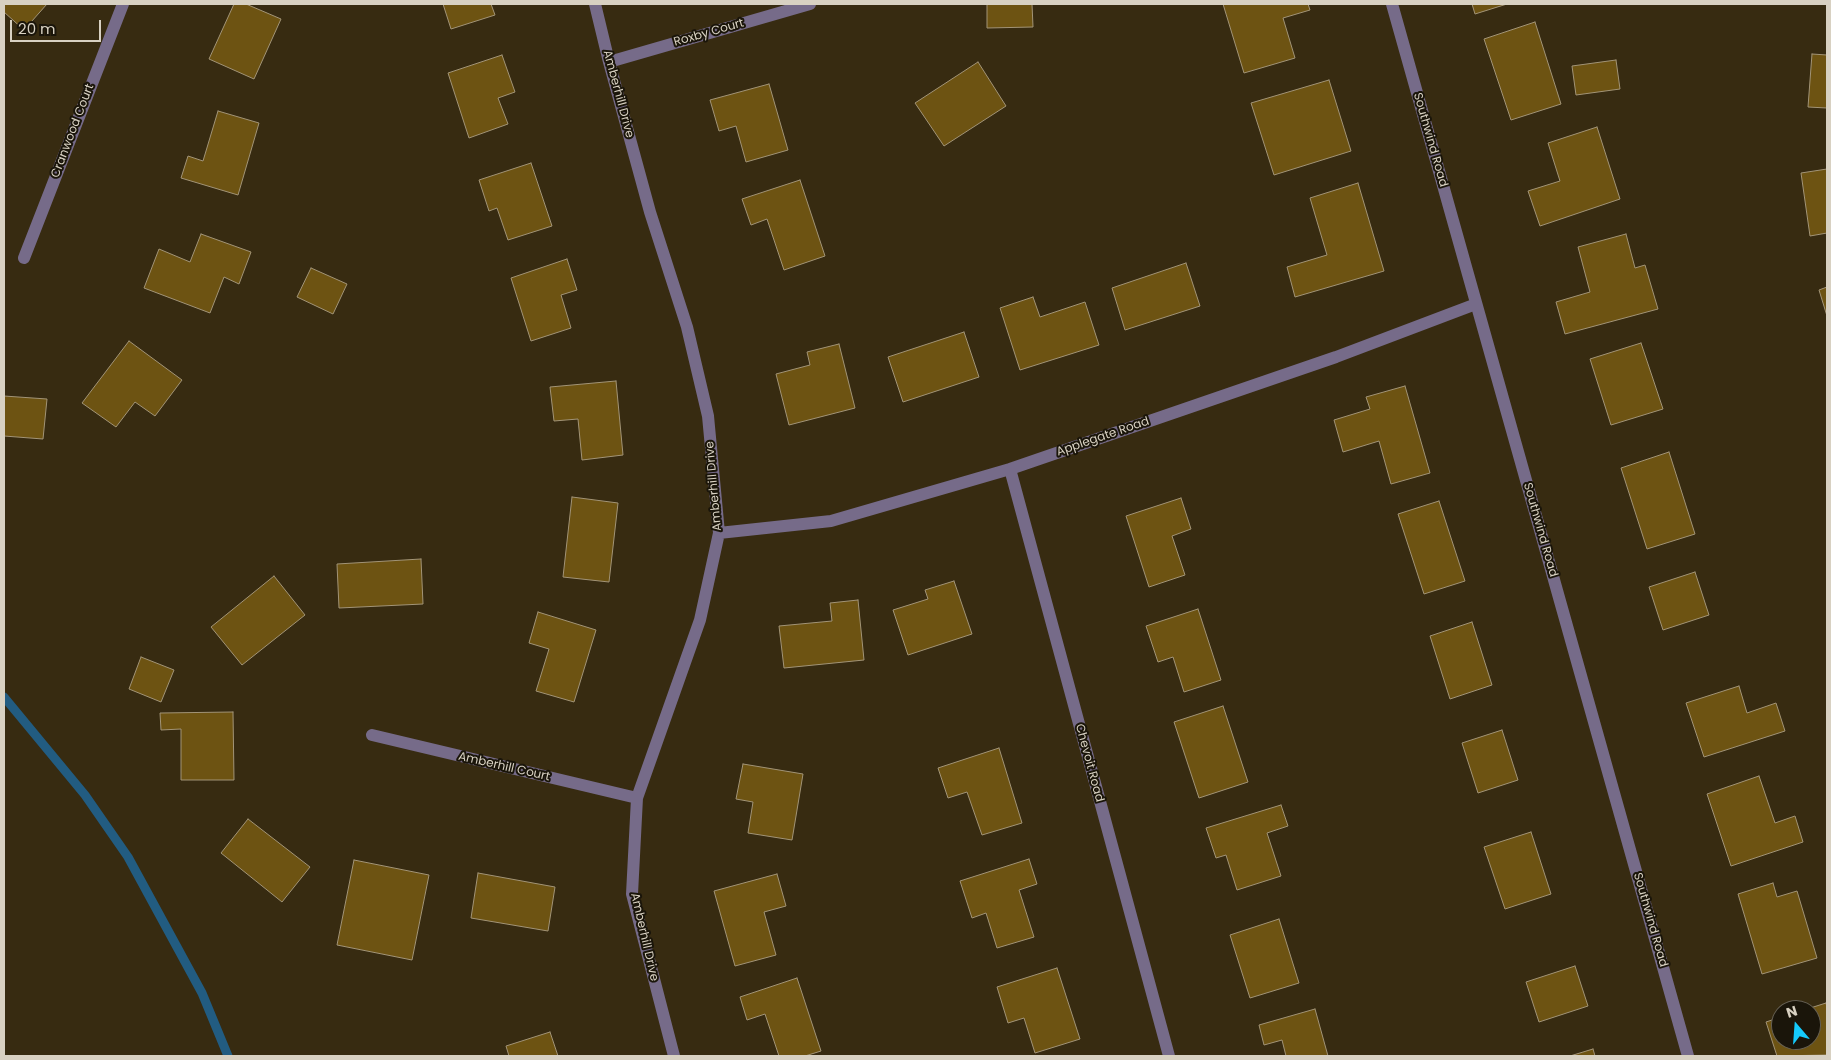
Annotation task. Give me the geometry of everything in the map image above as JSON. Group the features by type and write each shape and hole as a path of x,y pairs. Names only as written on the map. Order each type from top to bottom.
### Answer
{"street":[{"name":"Cranwood Court","path":"24,258 123,4"},
{"name":"Amberhill Drive","path":"595,4 650,212 689,336 708,416 719,533 700,620 637,798 632,894 674,1056"},
{"name":"Roxby Court","path":"609,62 810,4"},
{"name":"Southwind Road","path":"1392,4 1688,1056"},
{"name":"Applegate Road","path":"719,533 831,521 1010,469 1336,357 1476,304"},
{"name":"Chevoit Road","path":"1010,469 1170,1056"},
{"name":"Amberhill Court","path":"372,735 637,798"}],"building":[{"path":"4,4 47,4 24,30 4,12"},
{"path":"234,4 246,4 281,19 254,79 209,59"},
{"path":"443,4 491,4 495,15 451,29"},
{"path":"987,4 1032,4 1033,27 987,28"},
{"path":"1223,4 1308,4 1310,10 1283,18 1295,58 1244,73"},
{"path":"1472,4 1507,4 1475,14"},
{"path":"1535,22 1561,104 1511,120 1484,39"},
{"path":"1812,54 1827,55 1827,108 1808,107"},
{"path":"502,55 515,92 498,98 508,124 469,138 448,73"},
{"path":"1616,60 1620,89 1576,95 1572,66"},
{"path":"978,62 1006,106 944,146 915,103"},
{"path":"1329,80 1351,151 1274,175 1251,103"},
{"path":"769,84 788,150 746,162 736,126 719,131 710,100"},
{"path":"218,111 259,123 238,195 181,178 188,156 203,161"},
{"path":"1597,127 1620,199 1540,226 1528,191 1560,181 1548,143"},
{"path":"531,163 552,226 508,240 497,208 489,211 479,180"},
{"path":"1827,169 1827,233 1810,236 1801,173"},
{"path":"800,180 825,256 784,270 767,219 751,225 742,199"},
{"path":"1358,183 1384,271 1295,297 1287,267 1327,255 1310,198"},
{"path":"201,234 251,252 239,284 224,277 210,313 144,288 159,249 190,262"},
{"path":"1626,234 1635,268 1645,265 1658,309 1565,334 1556,302 1590,292 1578,247"},
{"path":"567,259 577,290 561,295 571,328 531,341 511,278"},
{"path":"1186,263 1200,306 1125,330 1112,288"},
{"path":"311,268 347,284 333,314 297,297"},
{"path":"1827,287 1827,316 1819,290"},
{"path":"1033,297 1040,317 1085,302 1099,345 1020,370 1000,308"},
{"path":"964,332 979,377 903,402 888,357"},
{"path":"129,341 182,380 155,416 135,402 116,427 82,403"},
{"path":"1641,343 1663,409 1611,425 1590,359"},
{"path":"839,344 855,408 789,425 776,374 810,365 807,352"},
{"path":"616,381 623,455 582,460 578,419 554,421 550,387"},
{"path":"1405,386 1430,473 1391,484 1379,441 1343,452 1334,420 1370,409 1366,397"},
{"path":"4,396 47,399 43,439 4,436"},
{"path":"1669,452 1695,534 1647,549 1621,468"},
{"path":"572,497 618,503 609,582 563,577"},
{"path":"1181,498 1191,529 1172,536 1185,575 1149,587 1126,516"},
{"path":"1439,501 1465,581 1424,594 1398,514"},
{"path":"421,559 423,604 339,608 337,564"},
{"path":"1695,572 1709,615 1663,630 1649,587"},
{"path":"274,576 305,615 242,665 211,627"},
{"path":"954,581 972,634 908,655 893,610 928,599 925,590"},
{"path":"858,600 864,660 784,668 779,626 832,621 830,603"},
{"path":"1198,609 1221,680 1184,692 1173,657 1158,662 1146,626"},
{"path":"538,612 596,630 574,702 536,691 549,649 529,643"},
{"path":"1472,622 1492,685 1450,699 1430,636"},
{"path":"141,657 174,670 161,702 129,689"},
{"path":"1739,686 1747,713 1776,703 1785,731 1704,757 1686,703"},
{"path":"1223,706 1248,782 1199,798 1174,722"},
{"path":"233,712 234,780 181,780 181,729 161,730 160,713"},
{"path":"1502,730 1518,780 1478,793 1462,743"},
{"path":"999,748 1022,823 982,835 967,792 948,798 938,768"},
{"path":"743,764 803,774 792,840 748,833 753,802 736,799"},
{"path":"1759,776 1775,823 1795,816 1803,842 1731,866 1707,794"},
{"path":"1281,805 1288,826 1267,833 1281,876 1237,890 1226,855 1216,858 1206,828"},
{"path":"248,819 310,867 282,902 221,853"},
{"path":"1531,832 1551,894 1505,909 1484,847"},
{"path":"1029,859 1037,884 1019,890 1034,937 997,948 986,913 972,918 960,881"},
{"path":"354,860 429,875 412,960 337,945"},
{"path":"478,873 555,887 548,931 471,918"},
{"path":"777,874 786,906 764,912 776,955 735,966 714,891"},
{"path":"1773,883 1777,897 1797,891 1817,958 1762,974 1738,894"},
{"path":"1279,919 1299,983 1250,998 1230,935"},
{"path":"1575,966 1588,1006 1539,1022 1526,982"},
{"path":"1057,968 1080,1039 1035,1053 1024,1018 1008,1023 997,987"},
{"path":"797,978 821,1051 805,1056 779,1056 765,1014 747,1020 740,997"},
{"path":"1826,1003 1827,1007 1827,1055 1777,1056 1775,1050 1821,1050 1821,1005"},
{"path":"1315,1009 1328,1056 1286,1056 1282,1040 1264,1045 1259,1025"},
{"path":"1771,1020 1771,1037 1766,1022"},
{"path":"550,1032 558,1056 509,1056 506,1046"},
{"path":"1593,1049 1595,1056 1570,1056"}],"waterway":[{"path":"4,697 85,795 128,857 202,993 228,1056"}]}
